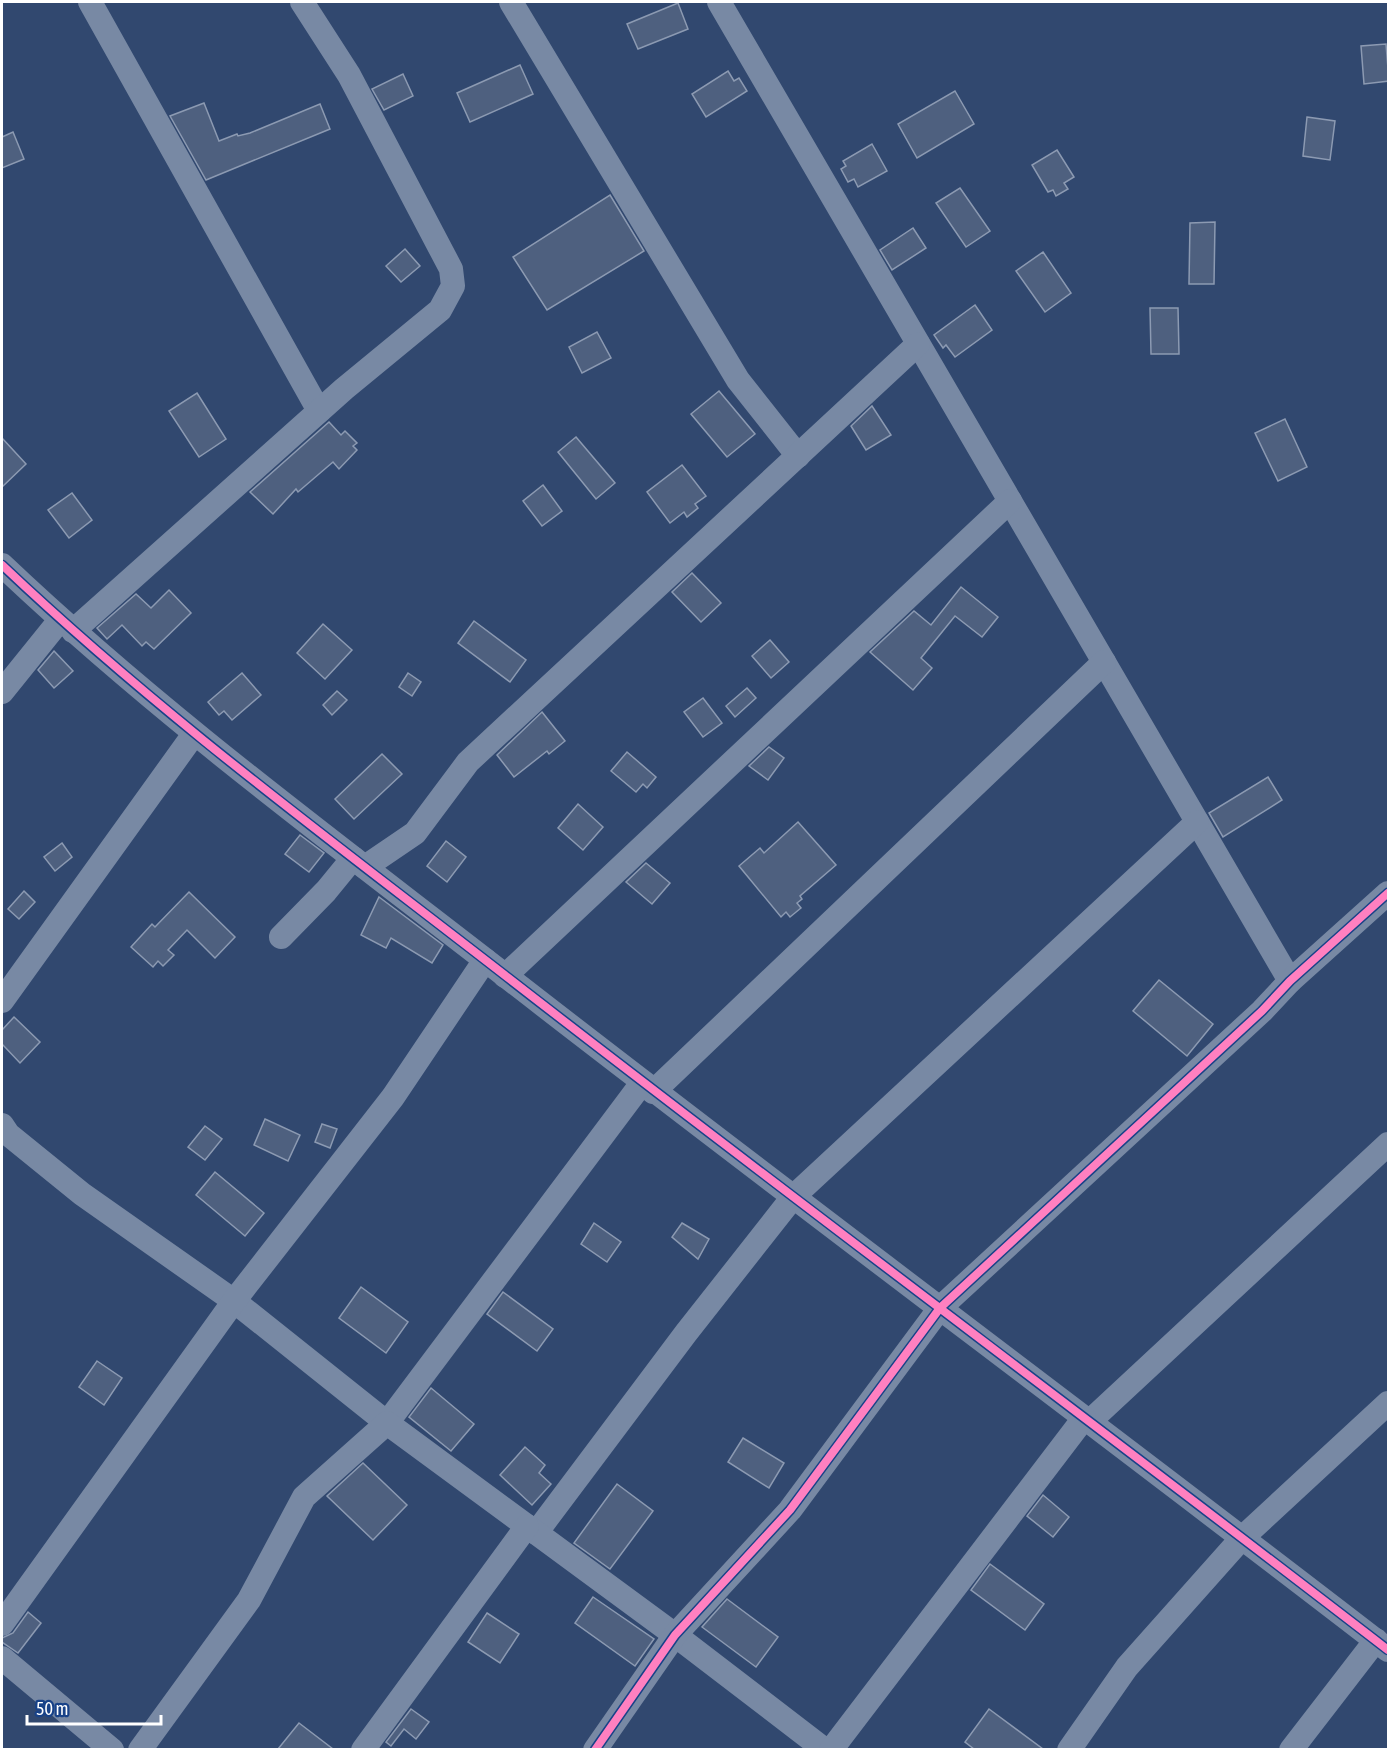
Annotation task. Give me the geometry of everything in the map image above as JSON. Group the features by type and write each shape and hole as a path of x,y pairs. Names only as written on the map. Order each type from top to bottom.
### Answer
{"street":[{"path":"90,2 319,411"},
{"path":"2,692 66,626 440,310 453,286 452,269 349,75 302,2"},
{"path":"511,2 738,380 798,456"},
{"path":"719,2 1290,981"},
{"path":"281,937 326,891 359,863 415,833 468,762 918,344"},
{"path":"505,976 1010,501"},
{"path":"2,565 66,626 194,734 647,1088 1382,1645 1291,1749"},
{"path":"140,1749 249,1599 304,1497 387,1423 647,1088 1104,662"},
{"path":"2,1001 194,734"},
{"path":"363,1749 531,1529 793,1197 1197,822"},
{"path":"595,1749 675,1635 790,1510 940,1308 1262,1011 1290,981 1389,893"},
{"path":"2,1624 234,1301 393,1097 485,960"},
{"path":"2,1125 8,1134 82,1194 234,1301 387,1423 675,1635 825,1749"},
{"path":"831,1749 1087,1420 1389,1144"},
{"path":"1069,1749 1128,1667 1241,1539 1389,1403"},
{"path":"2,1658 112,1749"}],"building":[{"path":"678,3 688,29 638,49 627,24"},
{"path":"1386,44 1389,81 1364,84 1361,46"},
{"path":"520,65 533,94 470,122 457,93"},
{"path":"728,71 734,81 739,78 747,91 706,117 692,94"},
{"path":"403,74 413,96 384,110 372,89"},
{"path":"955,91 974,124 917,158 898,124"},
{"path":"204,103 219,141 237,134 238,136 250,133 320,104 330,129 206,180 170,116"},
{"path":"1307,117 1335,121 1330,160 1303,156"},
{"path":"13,132 24,159 2,168 2,137"},
{"path":"872,144 887,171 858,187 854,179 848,182 841,169 846,166 843,161"},
{"path":"1057,150 1074,177 1064,183 1068,189 1056,196 1053,190 1048,192 1032,165"},
{"path":"960,188 990,231 966,247 936,203"},
{"path":"610,195 644,251 547,310 513,257"},
{"path":"1215,222 1214,284 1189,284 1190,223"},
{"path":"913,228 926,248 892,270 880,250"},
{"path":"405,249 420,266 401,282 386,266"},
{"path":"1043,252 1071,293 1045,312 1016,271"},
{"path":"975,305 992,330 955,357 946,345 943,348 934,335"},
{"path":"1150,308 1178,308 1179,354 1151,354"},
{"path":"597,332 611,358 582,373 569,347"},
{"path":"719,391 755,434 727,457 691,414"},
{"path":"197,393 226,439 199,457 169,411"},
{"path":"872,406 891,435 866,450 851,426"},
{"path":"1285,419 1307,467 1278,481 1255,433"},
{"path":"329,422 341,435 345,431 357,443 353,446 357,450 339,469 333,462 298,492 296,489 273,514 250,492"},
{"path":"576,437 615,483 596,499 558,452"},
{"path":"2,438 26,464 2,487"},
{"path":"682,465 706,496 695,504 698,508 687,517 684,512 670,523 647,492"},
{"path":"543,485 562,511 542,526 523,501"},
{"path":"72,493 92,520 69,538 48,510"},
{"path":"692,573 721,603 701,622 672,592"},
{"path":"961,587 998,617 982,637 955,616 921,658 932,668 913,690 870,652 914,611 931,625"},
{"path":"169,590 191,613 154,649 146,642 142,646 122,625 107,639 97,628 136,594 151,608"},
{"path":"474,621 526,660 510,682 458,643"},
{"path":"323,624 352,650 325,679 297,653"},
{"path":"770,640 789,662 771,678 752,656"},
{"path":"54,651 73,671 54,688 38,670"},
{"path":"242,673 261,695 232,720 224,711 219,715 208,702"},
{"path":"408,673 421,682 412,696 399,687"},
{"path":"747,688 756,698 735,717 726,706"},
{"path":"337,691 347,700 332,715 323,705"},
{"path":"703,698 722,723 703,737 684,712"},
{"path":"542,712 565,741 549,754 547,751 514,777 497,755"},
{"path":"769,747 784,758 768,780 749,766"},
{"path":"627,752 656,777 647,788 643,784 636,792 611,771"},
{"path":"382,754 402,774 354,819 335,799"},
{"path":"1268,777 1282,800 1223,837 1209,813"},
{"path":"578,804 603,827 583,850 558,828"},
{"path":"798,822 836,865 800,896 802,899 797,903 801,908 790,917 786,912 781,917 739,866 760,848 764,853"},
{"path":"300,835 324,853 309,872 285,854"},
{"path":"446,841 466,857 447,882 427,866"},
{"path":"62,843 72,857 55,871 44,857"},
{"path":"646,863 670,883 652,904 626,882"},
{"path":"24,891 35,902 19,919 8,909"},
{"path":"189,892 235,937 215,958 187,930 168,950 174,955 163,966 158,961 153,967 131,947 152,924 155,927"},
{"path":"379,897 443,945 432,963 391,938 386,948 361,935"},
{"path":"1159,980 1213,1024 1187,1056 1133,1011"},
{"path":"14,1017 40,1042 20,1063 2,1044 2,1030"},
{"path":"265,1119 300,1135 288,1161 254,1145"},
{"path":"322,1124 337,1129 330,1148 315,1142"},
{"path":"205,1126 222,1139 205,1160 188,1147"},
{"path":"215,1172 264,1213 245,1236 196,1195"},
{"path":"594,1223 621,1242 607,1262 581,1244"},
{"path":"682,1223 709,1239 698,1259 672,1237"},
{"path":"361,1287 408,1322 386,1353 339,1318"},
{"path":"503,1292 553,1329 537,1351 487,1314"},
{"path":"97,1361 122,1378 104,1405 79,1387"},
{"path":"431,1388 474,1424 451,1451 409,1417"},
{"path":"743,1438 784,1463 769,1488 728,1462"},
{"path":"525,1447 545,1465 539,1473 551,1484 532,1505 500,1475"},
{"path":"363,1463 407,1505 373,1540 327,1496"},
{"path":"617,1484 653,1511 610,1569 574,1543"},
{"path":"1043,1495 1069,1517 1053,1537 1027,1516"},
{"path":"990,1564 1044,1604 1025,1630 971,1590"},
{"path":"593,1597 654,1639 635,1666 575,1623"},
{"path":"727,1599 778,1637 756,1667 702,1627"},
{"path":"28,1612 41,1623 18,1653 2,1642 2,1638 13,1633"},
{"path":"487,1613 519,1634 500,1663 468,1642"},
{"path":"411,1709 429,1722 416,1739 404,1729 391,1746 386,1742"},
{"path":"989,1709 1043,1749 974,1749 965,1742"},
{"path":"299,1723 333,1749 278,1749"}],"cycle path":[{"path":"2,565 122,673 310,825 1388,1650"},
{"path":"595,1750 675,1635 790,1510 940,1308 1262,1011 1290,981 1388,893"}]}
